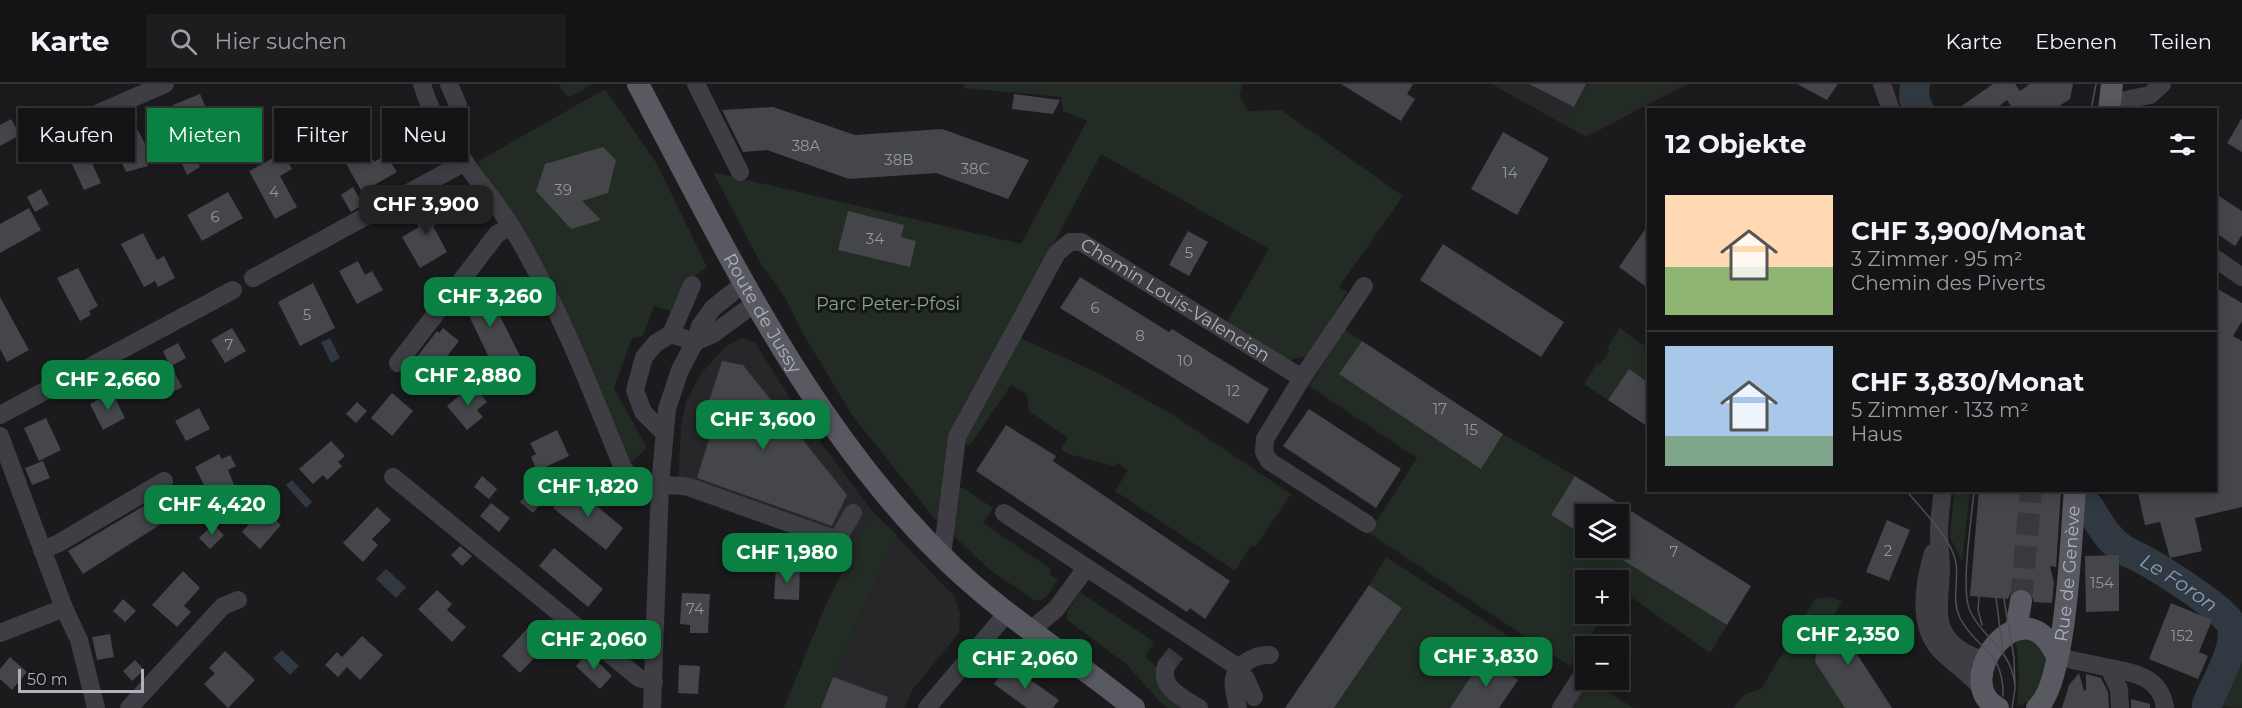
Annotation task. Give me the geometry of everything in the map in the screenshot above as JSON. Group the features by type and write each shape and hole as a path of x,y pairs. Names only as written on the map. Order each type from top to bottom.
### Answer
{"main road":[{"name":"Route de Jussy","path":"638,84 743,284 849,446 880,488 942,556 974,586 1134,708"},
{"name":"Rue de Genève","path":"2037,708 2046,696 2064,624 2075,492"},
{"path":"1988,701 1983,670 2000,638 2016,630 2021,600"},
{"name":"Rue de Genève","path":"2016,630 2031,629 2044,636 2057,657"}],"street":[{"path":"110,108 165,84"},
{"path":"422,84 432,108"},
{"path":"449,84 458,108"},
{"path":"696,84 740,172"},
{"path":"1882,84 1890,108"},
{"path":"2104,98 2150,95 2162,84"},
{"path":"253,279 465,162 511,225 558,313 628,477 644,485 689,487 837,540 853,513"},
{"path":"398,363 497,234 511,225"},
{"name":"Chemin Louis-Valencien","path":"942,556 957,438 1058,253 1070,242 1081,242 1302,378"},
{"path":"2217,260 2242,277"},
{"path":"652,708 660,485 667,409 673,387 695,342 700,326 713,308 743,284"},
{"path":"664,433 643,412 635,390 644,357 656,343 671,334 692,285"},
{"path":"1364,286 1302,378 1265,439 1264,452 1269,461 1367,524"},
{"path":"0,415 233,290"},
{"path":"671,334 695,342 712,334 755,303"},
{"path":"0,436 64,609 79,640 96,708"},
{"path":"393,477 639,678 654,682"},
{"path":"42,550 59,543 164,481"},
{"path":"1943,492 1939,531 1941,570 1937,607 1942,627 1946,637 1963,652 1977,658 1988,658"},
{"path":"1004,513 1233,664 1246,679 1255,703"},
{"path":"1939,531 1929,566 1925,592 1928,627 1941,651 1988,701"},
{"path":"1030,630 1056,609 1086,568"},
{"path":"129,708 223,606 238,600"},
{"path":"0,633 64,609"},
{"path":"927,708 1007,613"},
{"path":"1238,708 1234,678 1240,668 1250,659 1263,654 1269,655"},
{"name":"Rue de Genève","path":"2057,657 2129,671 2154,684 2162,694 2165,708"},
{"path":"1166,666 1163,675 1167,686 1199,708"},
{"path":"2109,668 2119,689 2120,708"},
{"path":"1561,708 1575,686"}],"shaded area":[{"path":"1492,84 1688,84 1586,137"},
{"path":"330,338 340,358 331,363 321,342"},
{"path":"742,338 755,343 808,426 872,511 955,597 960,614 959,633 913,689 904,708 821,708 883,567 678,493 681,425 686,402 700,375 725,347"},
{"path":"292,480 312,502 306,508 286,485"},
{"path":"386,569 406,587 396,598 376,579"},
{"path":"282,650 299,666 290,675 273,658"}],"green space":[{"path":"559,84 593,84 570,97 566,96"},
{"name":"Parc Peter-Pfosi","path":"965,84 1243,84 1239,95 1248,111 1281,110 1403,196 1339,287 1347,292 1309,356 1289,360 1227,322 1269,249 1101,154 958,424 937,522 852,415 801,330 786,299 761,264 713,172 1021,244 1087,121 1063,111 1061,97 964,88"},
{"path":"1590,84 1680,84 1585,135 1567,125"},
{"path":"605,89 657,164 707,267 686,283 674,312 654,306 643,336 632,338 614,388 647,448 629,464 521,231 477,162"},
{"path":"1620,328 1647,346 1647,381 1629,369 1608,400 1584,384 1597,363 1601,364 1610,350 1607,348"},
{"path":"1344,329 1362,341 1339,374 1481,468 1503,434 1575,476 1551,515 1575,531 1575,558 1619,558 1727,625 1710,653 1629,596 1629,570 1575,570 1575,624 1598,624 1590,636 1575,636 1575,659 1570,666 1369,533 1417,458 1309,386"},
{"path":"1018,337 1098,373 1173,415 1291,494 1255,547 1251,545 1235,571 1115,491 1128,470 1117,463 1114,466 1068,454 1061,449 1068,438 1029,411 1027,394 1011,385 970,445 964,445 966,435"},
{"path":"957,488 963,488 993,508 983,523 1051,569 1049,574 1058,579 1046,597 1034,600 990,570 953,535"},
{"path":"1954,492 1970,492 1962,561 1950,537"},
{"path":"872,511 897,535 821,708 784,708 823,611"},
{"path":"1386,557 1536,654 1518,680 1484,657 1450,708 1334,708 1402,608 1369,585"},
{"path":"1080,592 1154,642 1145,657 1157,667 1161,686 1187,708 1168,708 1163,705 1126,664 1067,620 1067,612"},
{"path":"1827,597 1842,601 1817,646 1815,662 1845,708 1733,708 1745,694 1761,689 1815,599"},
{"path":"2226,603 2242,614 2242,708 2217,707 2229,681 2238,650 2235,623"},
{"path":"2024,637 2040,645 2047,663 2033,700 2017,706 2019,675 2016,639"},
{"path":"1581,690 1606,690 1633,708 1570,708"}],"building":[{"path":"1341,84 1413,84 1407,94 1415,99 1401,121"},
{"path":"1529,84 1586,84 1574,107"},
{"path":"1797,84 1838,84 1827,100"},
{"path":"1993,84 2015,84 2020,91 2030,84 2073,84 2070,99 2056,108 2012,108 2007,100 1997,108 1959,108"},
{"path":"200,94 206,108 174,108 173,105"},
{"path":"1014,94 1060,100 1053,114 1012,109"},
{"path":"773,107 855,135 942,129 1029,160 1008,199 936,173 849,179 767,150 743,152 722,110"},
{"path":"2242,118 2242,152 2227,143"},
{"path":"11,119 18,136 0,146 0,125"},
{"path":"135,130 138,130 146,146 148,166 126,172 121,162 135,162"},
{"path":"1503,132 1549,158 1517,215 1471,189"},
{"path":"603,147 616,160 608,193 582,201 601,220 571,229 536,191 545,164"},
{"path":"370,155 374,162 382,157 382,162 391,162 397,172 362,192 345,162 370,162"},
{"path":"274,158 274,162 288,162 292,169 280,176 297,207 275,219 249,171"},
{"path":"71,162 92,162 101,183 84,190"},
{"path":"181,162 198,162 200,167 187,175"},
{"path":"353,187 363,205 351,212 341,195"},
{"path":"41,189 49,204 35,212 27,197"},
{"path":"228,192 243,218 202,241 187,215"},
{"path":"2217,195 2242,211 2242,235 2235,246 2217,234"},
{"path":"434,201 445,220 433,226 447,252 420,268 402,237 419,227 411,214"},
{"path":"29,208 41,230 0,253 0,224"},
{"path":"848,211 904,225 901,237 916,241 910,267 838,250"},
{"path":"1647,226 1647,287 1619,267"},
{"path":"1188,231 1208,242 1189,276 1169,265"},
{"path":"143,233 157,260 164,256 175,278 158,287 155,281 144,287 121,244"},
{"path":"1443,244 1564,322 1541,357 1420,280"},
{"path":"358,261 365,275 372,271 383,290 357,304 339,271"},
{"path":"78,268 98,306 89,311 91,315 80,321 57,278"},
{"path":"1080,277 1169,332 1172,329 1269,389 1248,424 1060,308"},
{"path":"313,283 335,328 300,346 278,302"},
{"path":"485,286 520,356 494,368 461,299"},
{"path":"2217,289 2242,303 2242,321 2233,336 2242,341 2242,507 2195,518 2202,551 2170,558 2160,522 2145,525 2138,493 2217,492"},
{"path":"0,297 29,350 7,362 0,349"},
{"path":"232,328 246,351 225,363 211,340"},
{"path":"443,328 459,341 431,377 413,362 437,331 439,333"},
{"path":"1362,341 1503,434 1481,469 1339,374"},
{"path":"178,343 186,358 171,366 182,387 162,398 149,374 169,364 163,351"},
{"path":"722,361 743,365 847,495 832,526 697,478 710,436 699,432"},
{"path":"1629,369 1647,381 1647,426 1608,400"},
{"path":"473,384 487,402 477,410 483,417 467,430 447,406"},
{"path":"112,392 125,418 103,430 90,404"},
{"path":"392,393 413,411 392,436 371,418"},
{"path":"357,402 367,411 356,423 346,414"},
{"path":"199,408 210,429 186,441 175,421"},
{"path":"1309,409 1401,469 1376,508 1283,446"},
{"path":"46,418 61,450 39,461 24,428"},
{"path":"1006,425 1056,456 1053,461 1230,581 1205,619 1190,608 1187,612 976,471"},
{"path":"557,430 569,456 537,471 531,457 536,454 530,443"},
{"path":"331,441 345,456 338,462 342,466 327,480 323,475 313,484 299,469"},
{"path":"219,454 222,459 230,455 236,466 228,470 238,495 226,501 222,493 211,499 195,467"},
{"path":"43,461 50,478 32,485 25,468"},
{"path":"482,476 497,489 489,499 474,487"},
{"path":"1575,476 1620,504 1575,504 1575,530 1551,515"},
{"path":"572,485 623,528 606,550 553,508"},
{"path":"174,488 186,508 83,574 68,551"},
{"path":"529,492 542,502 533,513 520,502"},
{"path":"1979,492 2061,492 2056,567 2050,566 2054,583 2052,603 2034,602 2030,591 2023,588 2011,592 2008,599 1970,596"},
{"path":"491,503 510,518 499,532 480,516"},
{"path":"377,507 391,520 372,539 378,545 363,562 343,543"},
{"path":"263,508 281,525 260,549 242,532"},
{"path":"1629,510 1751,586 1727,625 1619,558 1629,558"},
{"path":"1887,520 1910,530 1889,581 1866,572"},
{"path":"213,524 224,535 210,549 199,538"},
{"path":"460,546 472,556 462,566 451,555"},
{"path":"554,548 603,589 588,607 539,566"},
{"path":"2119,555 2119,611 2086,612 2085,556"},
{"path":"776,568 800,569 799,600 774,599"},
{"path":"183,571 200,588 184,606 191,612 177,627 152,605"},
{"path":"1369,585 1402,608 1334,708 1285,708"},
{"path":"437,590 452,604 447,610 466,627 452,642 418,609"},
{"path":"682,593 710,594 708,633 690,633 690,625 680,624"},
{"path":"123,599 136,611 125,622 113,611"},
{"path":"2171,603 2212,620 2199,652 2208,656 2198,679 2149,659"},
{"path":"1834,615 1839,618 1841,615 1860,625 1856,630 1866,637 1857,654 1892,708 1845,708 1815,662 1817,646"},
{"path":"535,620 554,637 520,673 502,656"},
{"path":"110,634 114,657 97,660 92,637"},
{"path":"362,636 383,655 360,680 347,667 338,677 325,665 337,652 342,657"},
{"path":"225,651 255,680 228,708 204,684 215,673 209,668"},
{"path":"588,652 612,676 600,689 576,666"},
{"path":"10,657 27,672 12,690 0,679 0,669"},
{"path":"1484,657 1518,680 1499,708 1450,708"},
{"path":"135,660 144,670 132,681 123,671"},
{"path":"1008,664 1059,700 1053,708 1027,708 994,684"},
{"path":"679,665 700,666 698,694 678,693"},
{"path":"2079,673 2084,691 2086,690 2086,674 2101,678 2108,692 2109,708 2062,708 2069,685"},
{"path":"833,677 888,697 885,708 821,708"},
{"path":"2131,699 2150,704 2150,708 2131,708"}],"waterway":[{"name":"Le Foron","path":"1915,84 1914,98 1918,108"},
{"name":"Le Foron","path":"2089,507 2115,543 2192,591 2228,619 2232,626 2232,644 2207,708"}],"tunnel":[{"path":"2021,601 2031,492"},
{"path":"1166,666 1176,653"}],"tram line":[{"path":"2091,108 2096,84"},
{"path":"1908,492 1949,544 1957,570 1957,611 1967,629 1988,652 1999,669 2003,696"},
{"path":"1974,492 1966,570 1967,601 1970,611 1982,630 2008,661 2015,685"},
{"path":"1979,597 1978,610 1982,625"},
{"path":"1996,598 2003,652"},
{"path":"2004,599 2014,658 2015,689 2012,708"}]}
